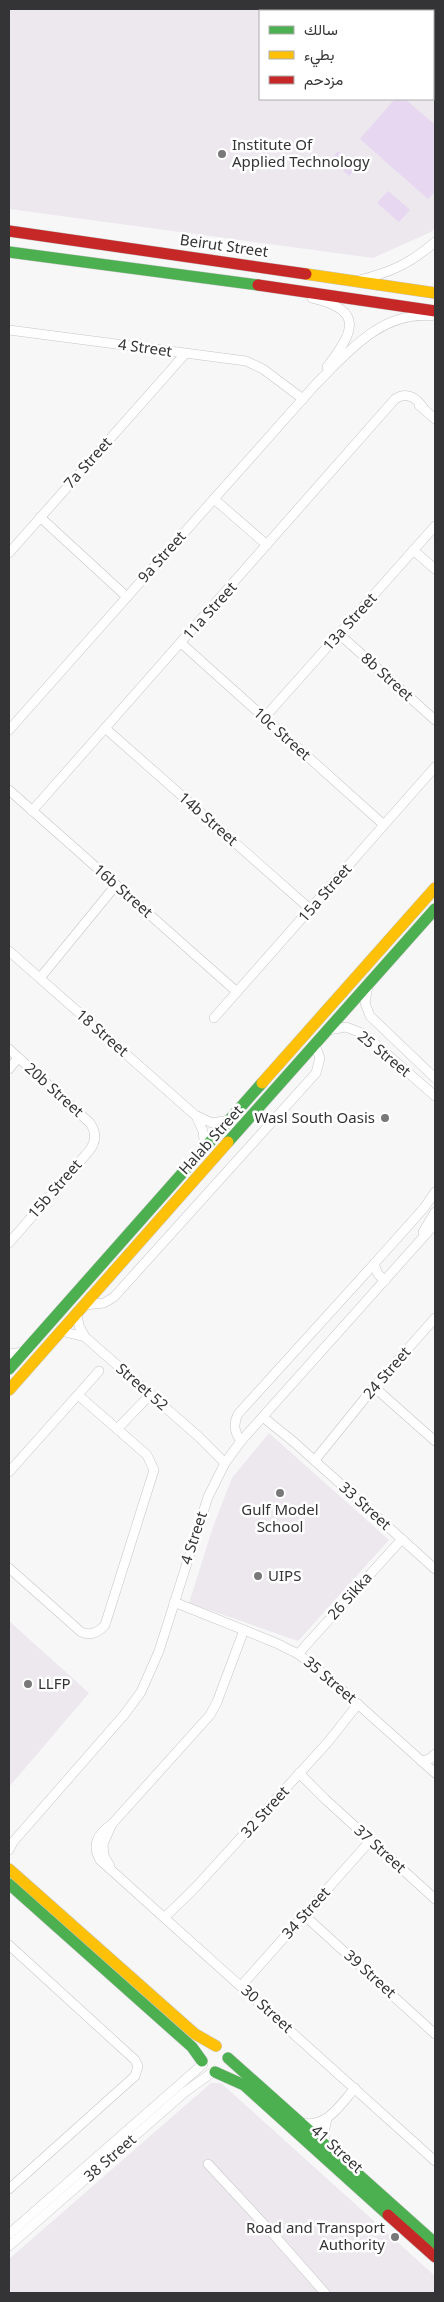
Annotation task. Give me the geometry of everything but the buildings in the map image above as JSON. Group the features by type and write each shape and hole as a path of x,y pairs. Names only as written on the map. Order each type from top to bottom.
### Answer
{"street":[{"name":"Beirut Street","path":"9,231 358,280 435,293"},
{"path":"358,280 396,270 416,258 435,242"},
{"path":"9,252 282,288 435,311"},
{"name":"9a Street","path":"282,288 303,296 336,304 347,317 350,328 347,339 316,384"},
{"name":"9a Street","path":"9,730 316,384 349,352 381,327 407,316 435,316"},
{"name":"4 Street","path":"9,330 246,361 258,366 276,379 301,401"},
{"path":"168,373 172,360 170,352"},
{"name":"7a Street","path":"9,553 185,354"},
{"name":"11a Street","path":"32,811 387,410 397,403 405,401 414,402 435,419"},
{"path":"214,498 267,546"},
{"path":"40,517 129,595"},
{"name":"13a Street","path":"264,718 435,526"},
{"path":"414,550 435,569"},
{"name":"8b Street","path":"339,634 435,720"},
{"name":"10c Street","path":"180,643 384,825"},
{"name":"14b Street","path":"105,728 310,909"},
{"name":"15a Street","path":"214,1018 435,768"},
{"name":"16b Street","path":"9,790 237,992"},
{"path":"37,976 63,949 116,885"},
{"name":"Halab Street","path":"9,1369 435,888"},
{"name":"Halab Street","path":"9,1390 435,909"},
{"name":"18 Street","path":"9,951 195,1115 212,1122 230,1120"},
{"name":"25 Street","path":"370,982 365,1003 370,1016 435,1078"},
{"name":"25 Street","path":"327,1030 346,1027 364,1034 435,1096"},
{"path":"85,1337 79,1326 81,1309 114,1297 316,1073 320,1058 315,1045"},
{"name":"20b Street","path":"9,1050 90,1123 95,1133"},
{"path":"9,1069 18,1058"},
{"name":"18 Street","path":"195,1115 203,1130 205,1148"},
{"name":"15b Street","path":"9,1243 89,1151 95,1140 95,1133"},
{"path":"241,1441 235,1431 238,1414 424,1208 435,1192"},
{"name":"4 Street","path":"409,1254 435,1212"},
{"name":"4 Street","path":"10,1846 135,1701 155,1662 204,1509 227,1460 241,1441 435,1224"},
{"path":"374,1264 383,1283"},
{"path":"364,1275 375,1278 383,1283"},
{"name":"24 Street","path":"312,1458 340,1429 374,1386 435,1318"},
{"name":"Street 52","path":"61,1331 85,1337 227,1460"},
{"path":"9,1354 24,1352"},
{"path":"9,1472 99,1371"},
{"path":"374,1386 435,1441"},
{"path":"117,1429 150,1394"},
{"path":"9,1568 81,1632 92,1634 102,1628 106,1622 154,1470 147,1455 78,1395"},
{"name":"33 Street","path":"265,1415 435,1569"},
{"name":"26 Sikka","path":"298,1654 402,1538"},
{"name":"35 Street","path":"173,1605 242,1629 298,1654 315,1666 435,1774"},
{"name":"30 Street","path":"242,1629 217,1702 210,1715 112,1824 99,1834 95,1844 100,1860 356,2088 435,2161"},
{"name":"32 Street","path":"167,1919 360,1706"},
{"path":"421,1760 430,1759 435,1754"},
{"name":"37 Street","path":"297,1776 435,1899"},
{"name":"34 Street","path":"241,1986 370,1841"},
{"path":"9,1868 194,2034 223,2049 228,2058 224,2068 214,2072 202,2062 192,2046 9,1884"},
{"name":"39 Street","path":"304,1915 435,2034"},
{"path":"9,1945 135,2060 138,2066 135,2076 9,2189"},
{"path":"202,2062 206,2050 216,2046"},
{"name":"41 Street","path":"228,2058 435,2243"},
{"name":"38 Street","path":"9,2234 202,2062"},
{"name":"38 Street","path":"9,2246 192,2086 214,2072"},
{"name":"41 Street","path":"214,2072 230,2077 244,2085 435,2257"},
{"path":"302,2123 315,2124 327,2119 356,2088"},
{"path":"325,2144 324,2132 327,2119"},
{"name":"30 Street","path":"423,2149 435,2155"},
{"path":"208,2164 325,2293"}],"shaded area":[{"name":"Institute Of Applied Technology","path":"9,9 435,9 435,228 431,232 373,258 9,209"},
{"path":"394,100 406,100 435,125 435,192 428,199 360,139"},
{"path":"338,151 357,167 349,176 331,159"},
{"path":"388,191 410,210 399,222 377,203"},
{"path":"269,1433 389,1540 298,1641 189,1603 213,1527 232,1478"},
{"path":"9,1621 89,1693 9,1787"},
{"path":"211,2083 221,2083 435,2276 435,2293 9,2293 9,2259"}],"traffic: fast":[{"path":"9,252 258,285"},
{"path":"228,1142 435,909"},
{"path":"9,1369 262,1083"},
{"path":"9,1884 192,2047 202,2061"},
{"path":"228,2058 435,2243"},
{"path":"215,2072 244,2085 388,2215"}],"traffic: slow":[{"path":"306,274 435,293"},
{"path":"262,1083 435,888"},
{"path":"9,1390 228,1142"},
{"path":"9,1869 195,2034 216,2046"}],"traffic: jam":[{"path":"9,231 306,274"},
{"path":"258,285 435,311"},
{"path":"388,2215 435,2257"}],"place":[{"name":"Institute Of Applied Technology","path":"222,154"},
{"name":"Wasl South Oasis","path":"385,1118"},
{"name":"Gulf Model School","path":"280,1493"},
{"name":"UIPS","path":"258,1576"},
{"name":"LLFP","path":"28,1684"},
{"name":"Road and Transport Authority","path":"395,2237"}]}
